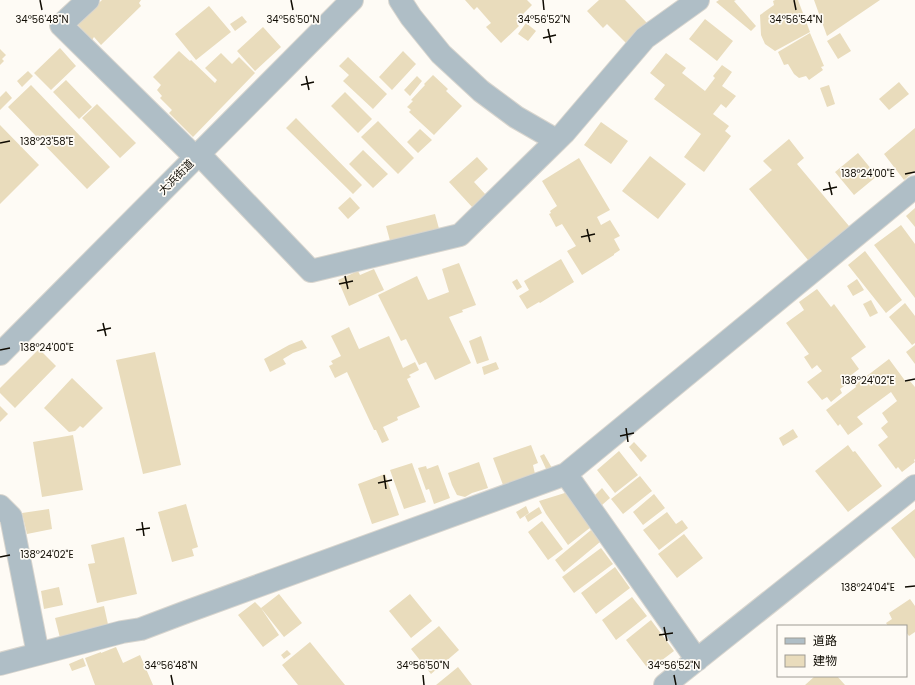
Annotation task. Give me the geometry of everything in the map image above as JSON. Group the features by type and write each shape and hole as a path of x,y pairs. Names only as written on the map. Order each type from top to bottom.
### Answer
{"street":[{"path":"88,0 62,25 197,156 312,271 460,235 556,140 645,38 698,0"},
{"name":"大浜街道","path":"0,354 352,0"},
{"path":"400,0 411,17 442,54 481,91 516,117 556,140"},
{"path":"0,664 122,632 141,629 566,474 915,187"},
{"path":"566,474 697,660"},
{"path":"665,685 915,486"},
{"path":"0,506 11,518 38,654"}],"building":[{"path":"102,0 141,0 139,3 141,6 101,45 94,37 92,40 77,24"},
{"path":"465,0 527,0 532,5 523,14 525,16 517,24 519,26 501,43 486,27 491,23 477,7 474,10"},
{"path":"599,0 625,0 647,23 626,43 607,24 603,28 587,11"},
{"path":"719,0 736,0 734,1 756,26 751,31 716,2"},
{"path":"798,0 810,32 775,51 765,44 761,35 760,15 774,5 773,1"},
{"path":"814,0 880,0 827,36"},
{"path":"209,6 231,32 196,60 175,34"},
{"path":"242,16 247,22 235,31 230,24"},
{"path":"705,19 733,41 717,61 689,39"},
{"path":"526,23 536,31 528,41 518,34"},
{"path":"263,27 281,47 255,71 237,51"},
{"path":"810,33 824,66 821,67 823,70 809,80 806,76 799,78 794,74 788,64 784,65 778,52"},
{"path":"840,33 851,51 838,59 827,41"},
{"path":"60,48 76,66 51,90 34,73"},
{"path":"0,49 6,55 2,59 4,61 0,65"},
{"path":"179,51 190,61 191,60 215,83 217,80 205,68 221,53 232,64 239,57 255,73 193,137 169,113 172,110 160,98 162,96 157,90 161,85 153,77"},
{"path":"403,51 416,64 392,90 379,77"},
{"path":"666,53 686,68 682,73 705,91 715,78 713,76 722,65 732,72 722,86 736,96 726,108 721,104 713,114 729,126 725,131 731,136 704,172 684,157 701,134 654,99 665,85 650,73"},
{"path":"348,57 387,94 373,109 343,81 349,75 339,66"},
{"path":"28,71 33,76 22,87 17,81"},
{"path":"433,75 448,89 446,91 462,106 434,135 409,112 411,110 407,107 413,101 411,100 425,85 424,84"},
{"path":"417,76 422,81 410,96 404,90"},
{"path":"66,80 92,107 79,119 53,92"},
{"path":"899,82 909,94 889,110 879,99"},
{"path":"31,85 110,167 87,189 8,107"},
{"path":"829,85 835,104 827,107 820,88"},
{"path":"6,91 12,98 0,110 0,97"},
{"path":"345,92 372,119 358,133 331,106"},
{"path":"97,104 136,143 120,158 82,118"},
{"path":"296,118 362,185 353,194 286,128"},
{"path":"378,121 414,158 398,174 361,137"},
{"path":"601,122 628,141 611,164 584,145"},
{"path":"0,125 39,165 0,204"},
{"path":"915,128 915,171 904,180 884,154"},
{"path":"420,129 432,140 418,153 407,142"},
{"path":"789,139 804,158 797,164 854,232 813,266 749,189 772,170 763,161"},
{"path":"363,150 388,174 373,188 349,164"},
{"path":"858,153 877,176 854,195 835,172"},
{"path":"650,156 686,184 658,219 622,191"},
{"path":"477,157 488,169 474,182 486,195 473,208 449,182"},
{"path":"579,158 610,210 597,217 601,225 610,220 620,236 614,239 620,250 582,275 567,251 576,246 562,224 556,227 549,214 551,213 550,211 557,206 542,181"},
{"path":"350,197 360,208 348,219 338,208"},
{"path":"915,208 915,227 906,216"},
{"path":"435,214 441,236 392,248 386,226"},
{"path":"901,225 915,244 915,298 874,245"},
{"path":"865,251 902,300 886,313 848,265"},
{"path":"561,259 574,282 540,303 539,302 527,309 519,296 529,290 524,281"},
{"path":"459,263 476,305 449,317 471,363 435,380 426,362 419,365 406,339 401,341 378,295 417,276 428,300 449,292 442,269"},
{"path":"374,269 384,290 349,306 338,280 358,271 360,275"},
{"path":"517,279 522,287 517,290 512,282"},
{"path":"857,279 864,290 853,296 847,286"},
{"path":"817,289 831,307 834,304 866,347 851,358 859,369 850,376 852,380 840,389 842,393 831,402 827,397 822,400 807,382 822,371 817,365 812,369 804,357 809,354 786,323 804,310 799,302"},
{"path":"871,300 878,313 870,317 863,304"},
{"path":"905,303 915,316 915,343 912,345 889,317"},
{"path":"349,327 359,349 389,336 403,368 415,362 419,370 409,375 411,377 407,379 420,407 397,417 398,420 383,427 389,440 382,443 376,430 374,430 347,372 335,378 329,366 333,364 331,361 341,356 331,336"},
{"path":"481,336 489,360 477,364 469,341"},
{"path":"302,340 307,348 293,353 283,359 286,364 270,372 264,359 289,345"},
{"path":"915,345 915,364 906,352"},
{"path":"39,349 56,366 15,408 0,393 0,388"},
{"path":"155,352 181,465 143,474 116,360"},
{"path":"889,359 906,382 909,380 915,387 915,462 902,472 898,467 896,469 878,445 888,437 881,428 888,422 882,413 897,401 891,392 857,417 863,424 848,435 840,424 838,426 826,410"},
{"path":"496,362 499,369 484,375 482,367"},
{"path":"72,378 103,408 83,428 80,426 75,431 69,432 44,408"},
{"path":"0,406 8,414 0,422"},
{"path":"793,429 798,437 783,446 779,438"},
{"path":"73,435 83,490 42,497 33,442"},
{"path":"634,442 647,456 641,462 629,447"},
{"path":"531,445 538,463 533,465 535,474 503,485 493,458"},
{"path":"848,445 853,452 855,451 882,486 848,512 815,471"},
{"path":"619,451 638,475 615,493 597,470"},
{"path":"544,454 552,468 547,471 540,456"},
{"path":"479,462 488,488 465,497 457,495 448,473"},
{"path":"412,463 426,502 404,509 390,470"},
{"path":"438,465 450,498 434,504 429,489 426,490 418,468 426,466 427,469"},
{"path":"385,474 399,515 372,524 358,484"},
{"path":"640,476 652,491 623,514 611,499"},
{"path":"602,488 610,498 602,505 595,495"},
{"path":"568,492 591,527 568,545 546,514 539,501"},
{"path":"654,494 665,508 643,525 633,512"},
{"path":"186,504 198,547 192,549 194,556 172,562 158,512"},
{"path":"526,506 529,513 520,519 516,512"},
{"path":"539,507 542,513 528,522 525,516"},
{"path":"49,509 52,529 27,534 22,513"},
{"path":"915,509 915,559 891,528"},
{"path":"667,512 676,524 682,520 688,528 659,550 643,530"},
{"path":"542,521 563,549 548,560 528,532"},
{"path":"591,530 600,542 564,572 555,560"},
{"path":"684,534 703,558 677,578 658,554"},
{"path":"124,537 137,594 97,603 88,564 95,563 91,545"},
{"path":"601,548 613,564 574,593 562,577"},
{"path":"615,567 630,588 596,614 581,593"},
{"path":"59,587 63,605 44,609 41,591"},
{"path":"279,594 302,623 284,637 261,608"},
{"path":"410,594 432,621 411,638 389,611"},
{"path":"632,597 647,616 616,640 602,620"},
{"path":"910,599 915,606 915,632 909,636 907,633 907,625 887,625 886,623 892,619 889,613"},
{"path":"255,602 261,608 279,635 263,647 238,615"},
{"path":"104,606 109,629 61,642 55,618"},
{"path":"651,620 674,651 649,670 626,640"},
{"path":"439,626 459,650 431,674 411,649"},
{"path":"310,642 345,685 298,685 282,665"},
{"path":"116,647 123,663 140,655 153,685 95,685 85,658"},
{"path":"287,650 291,654 284,659 281,655"},
{"path":"83,658 86,666 72,671 69,664"},
{"path":"458,667 472,685 436,685"},
{"path":"814,677 838,677 845,685 805,685"}]}
